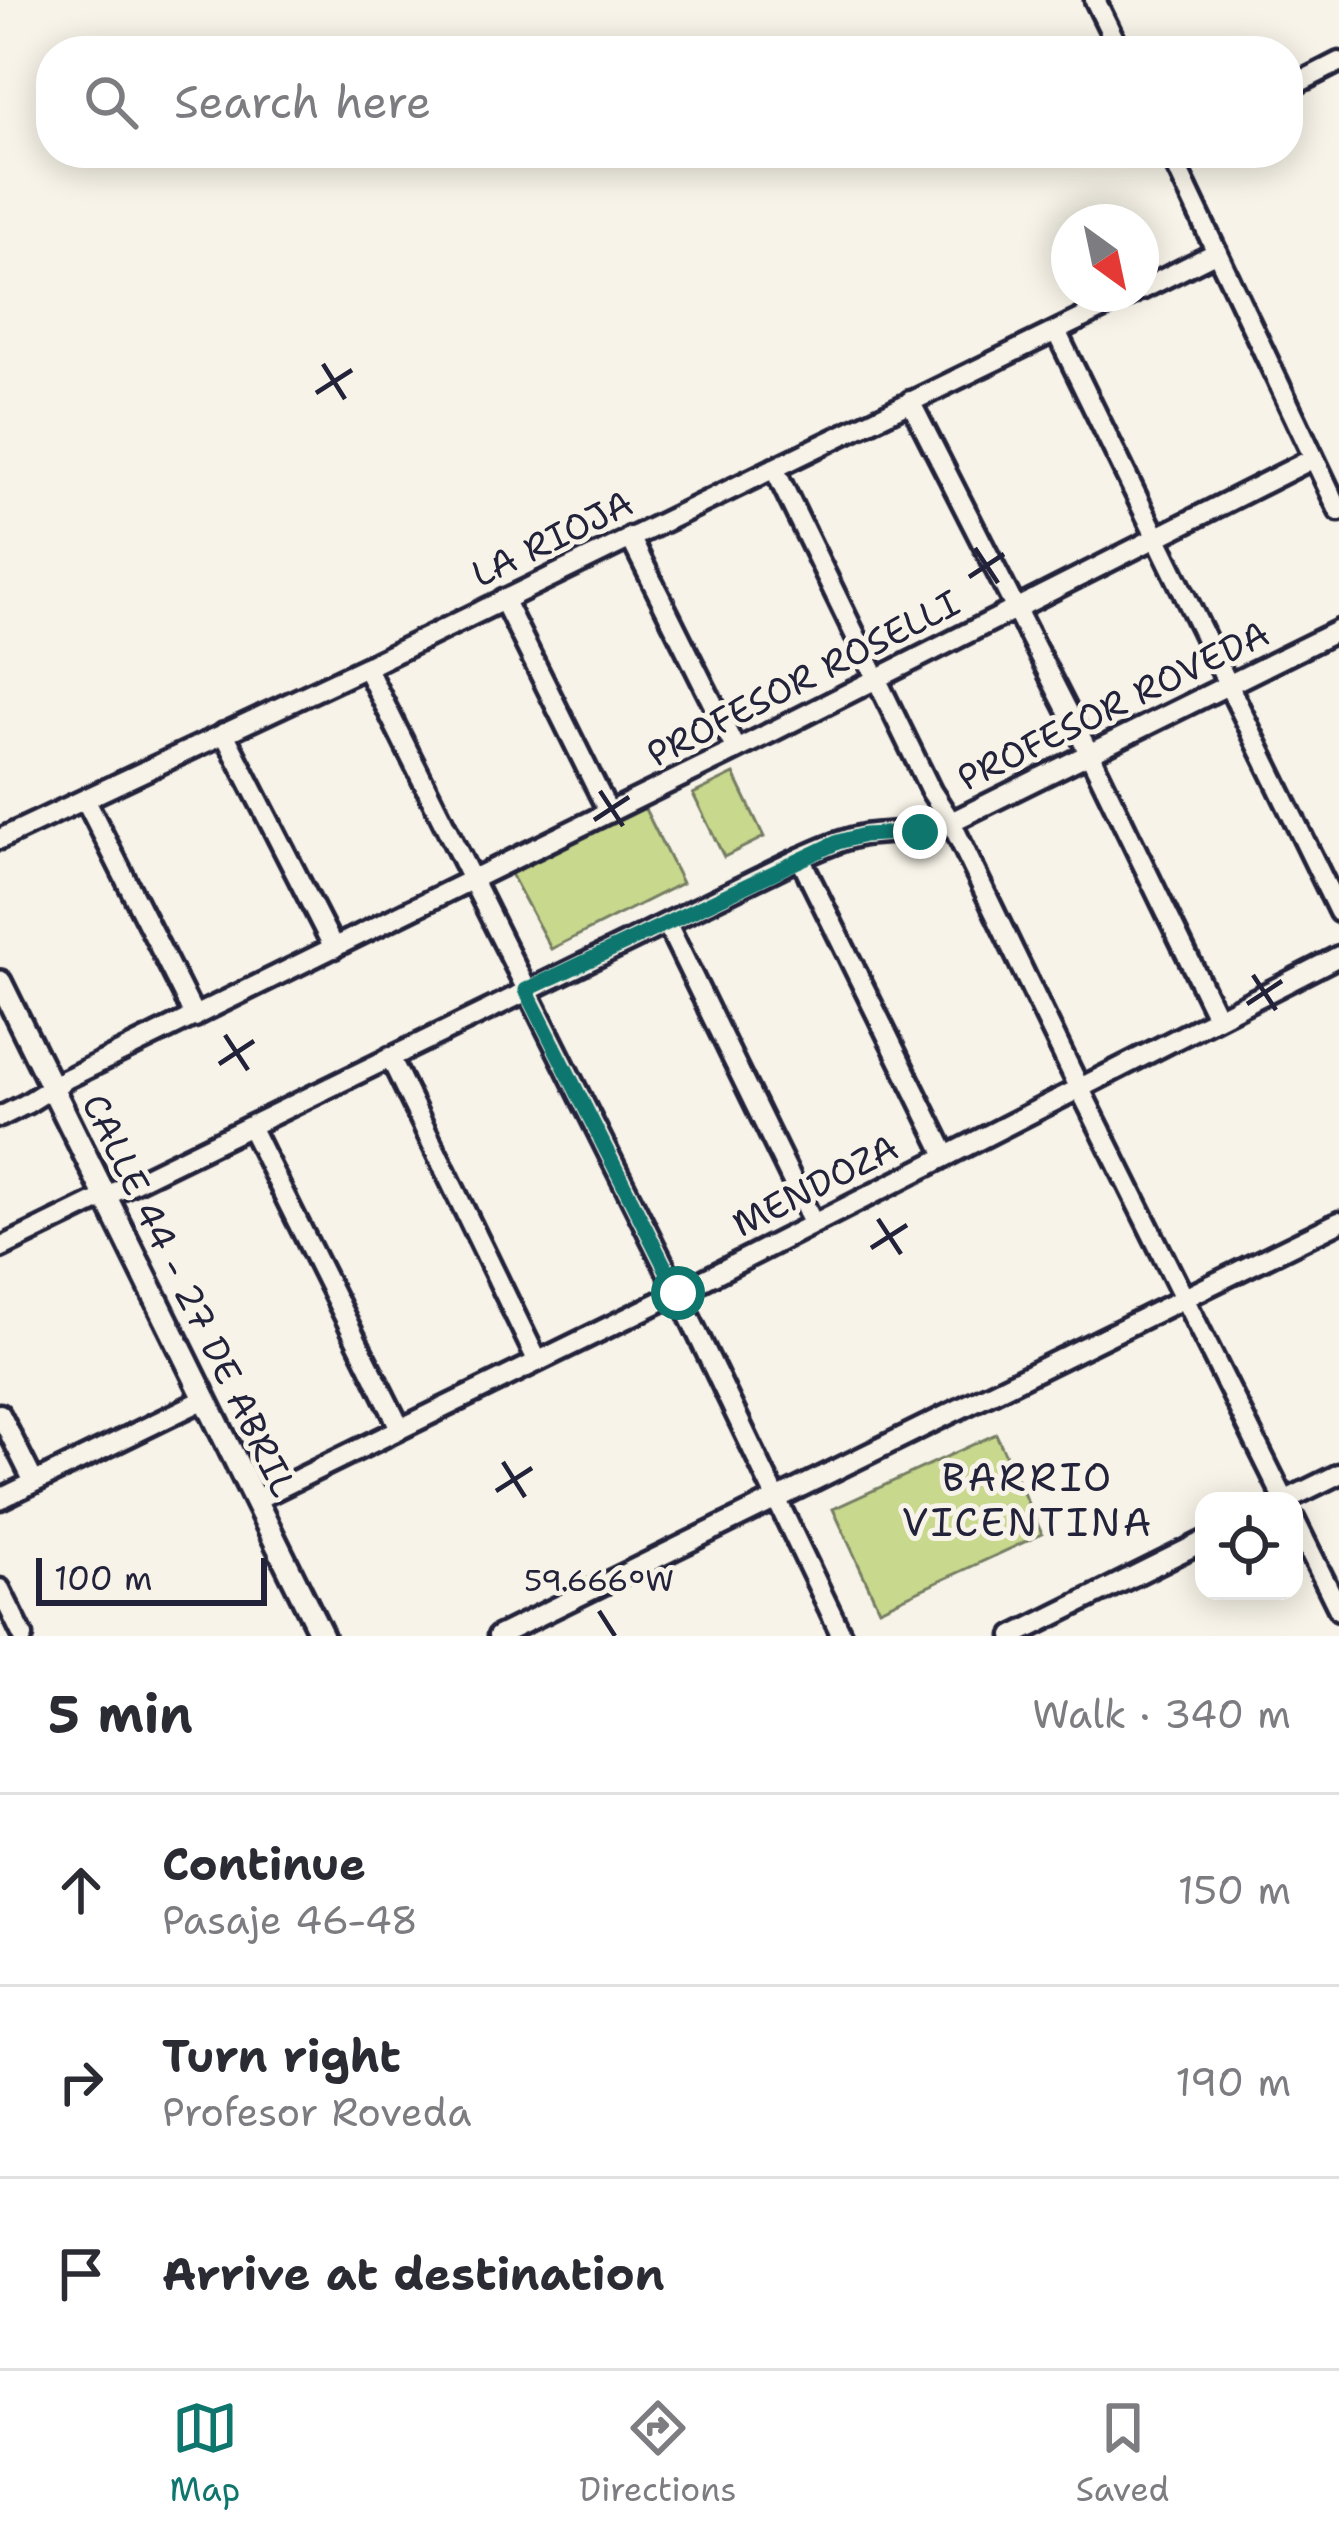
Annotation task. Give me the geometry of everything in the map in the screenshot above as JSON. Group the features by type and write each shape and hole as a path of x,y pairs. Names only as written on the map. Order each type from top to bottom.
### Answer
{"street":[{"path":"1095,0 1113,36"},
{"path":"1303,80 1339,62"},
{"path":"1177,168 1339,511"},
{"path":"1159,281 1217,252"},
{"name":"LA RIOJA","path":"0,838 366,667 1095,312"},
{"path":"1056,331 1339,912"},
{"path":"910,401 1217,1017"},
{"name":"PROFESOR ROSELLI","path":"0,1117 1314,458"},
{"path":"774,469 1281,1492"},
{"path":"630,536 736,750"},
{"path":"503,599 608,813"},
{"name":"PROFESOR ROVEDA","path":"0,1248 800,859 864,835 920,832 951,822 1339,630"},
{"path":"366,667 678,1293 842,1636"},
{"path":"224,733 334,948"},
{"path":"85,799 195,1017"},
{"path":"800,859 946,1155"},
{"path":"667,924 813,1222"},
{"name":"MENDOZA","path":"255,1500 678,1293 1339,956"},
{"name":"CALLE 44 - 27 DE ABRIL","path":"0,982 322,1636"},
{"path":"390,1057 537,1360"},
{"path":"250,1126 400,1428"},
{"path":"498,1636 1339,1222"},
{"path":"0,1499 205,1399"},
{"path":"0,1414 34,1483"},
{"path":"1303,1492 1339,1474"},
{"path":"1303,1537 1339,1610"},
{"path":"1013,1636 1195,1545"},
{"path":"0,1589 23,1636"}],"green space":[{"path":"734,774 764,837 724,857 693,794"},
{"path":"644,807 682,883 551,949 510,872"},
{"path":"996,1434 1042,1534 879,1609 833,1509"}],"district":[{"name":"BARRIO VICENTINA","path":"1028,1500"}],"route":[{"path":"678,1293 526,990 838,842 864,835 920,832"}]}
